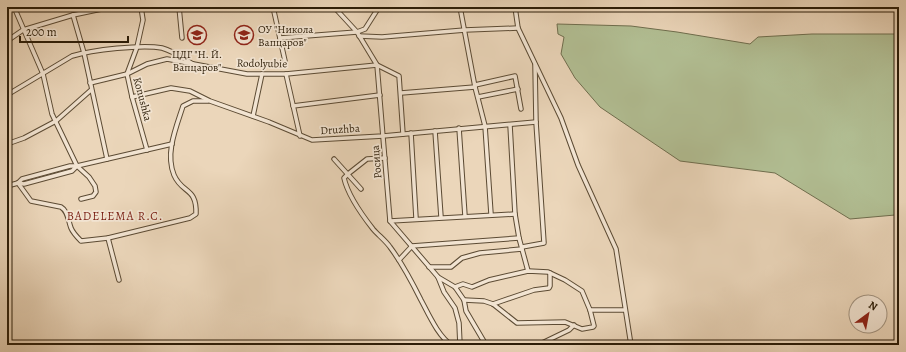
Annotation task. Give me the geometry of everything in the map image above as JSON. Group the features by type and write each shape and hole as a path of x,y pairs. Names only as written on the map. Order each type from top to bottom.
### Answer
{"street":[{"path":"7,9 13,7 42,74 52,114 77,166 89,176 95,186 96,192 93,196 81,199"},
{"path":"7,41 23,30 74,15 111,7"},
{"name":"Konushka","path":"141,7 143,20 137,47 127,74 132,97 148,150"},
{"path":"179,7 182,38"},
{"path":"273,7 285,61"},
{"name":"Росица","path":"334,7 358,34 376,65 380,96 390,221"},
{"path":"358,34 365,28 379,7"},
{"path":"460,7 475,86 485,126 491,214"},
{"path":"516,7 518,28 561,118 578,165 616,249 631,345"},
{"path":"74,15 84,53 107,159"},
{"path":"280,38 358,34 382,37 465,30 518,28"},
{"path":"7,95 72,56 84,53 151,46 164,49 178,55 196,66"},
{"name":"Rodolyubie","path":"90,83 127,74 147,64 167,59 196,66 247,74 286,74 376,65"},
{"path":"429,267 451,267 460,258 544,243 536,122 535,64"},
{"path":"376,65 399,76 403,134"},
{"path":"254,116 262,74"},
{"path":"286,74 300,136"},
{"path":"401,93 475,86 515,76 521,109"},
{"name":"Druzhba","path":"132,97 171,88 190,91 210,101 254,116 312,140 383,136 536,122"},
{"path":"478,97 518,89"},
{"path":"7,144 24,138 56,121 91,90"},
{"path":"293,106 380,96"},
{"path":"18,183 32,201 65,209 71,229 81,241 108,238 190,218 196,214 196,205 193,195 181,185 174,176 170,156 172,140 183,106 193,101 210,101"},
{"path":"510,125 515,214 519,238 528,271"},
{"path":"459,128 466,216"},
{"path":"434,131 441,217"},
{"path":"411,133 416,218"},
{"path":"7,186 18,183 22,179 70,166 77,166 172,144"},
{"path":"385,158 367,160 344,178 345,183 355,204 373,229 390,246 436,325 448,344 452,345"},
{"path":"334,159 360,189"},
{"path":"390,221 416,218 515,214"},
{"path":"390,221 438,277 455,287 464,300 466,311 486,345"},
{"path":"108,238 119,280"},
{"path":"398,260 412,246 519,238"},
{"path":"455,287 464,284 472,286 489,280 528,271 550,273 580,289 590,310 594,326 584,330 566,322 517,323 493,304 484,301 464,300"},
{"path":"493,304 534,290 549,288 550,273"},
{"path":"438,277 444,292 455,308 459,323 460,345"},
{"path":"590,310 625,310"},
{"path":"538,345 569,330 574,326"}],"green space":[{"path":"557,24 631,26 750,44 758,37 812,34 899,34 899,216 895,215 850,219 775,173 680,161 600,107 575,78 561,54 564,37 558,34"}],"place":[{"name":"ЦДГ \"Н. Й. Вапцаров\"","path":"197,35"},
{"name":"ОУ \"Никола Вапцаров\"","path":"244,35"}],"district":[{"name":"BADELEMA R.C.","path":"115,216"}]}
